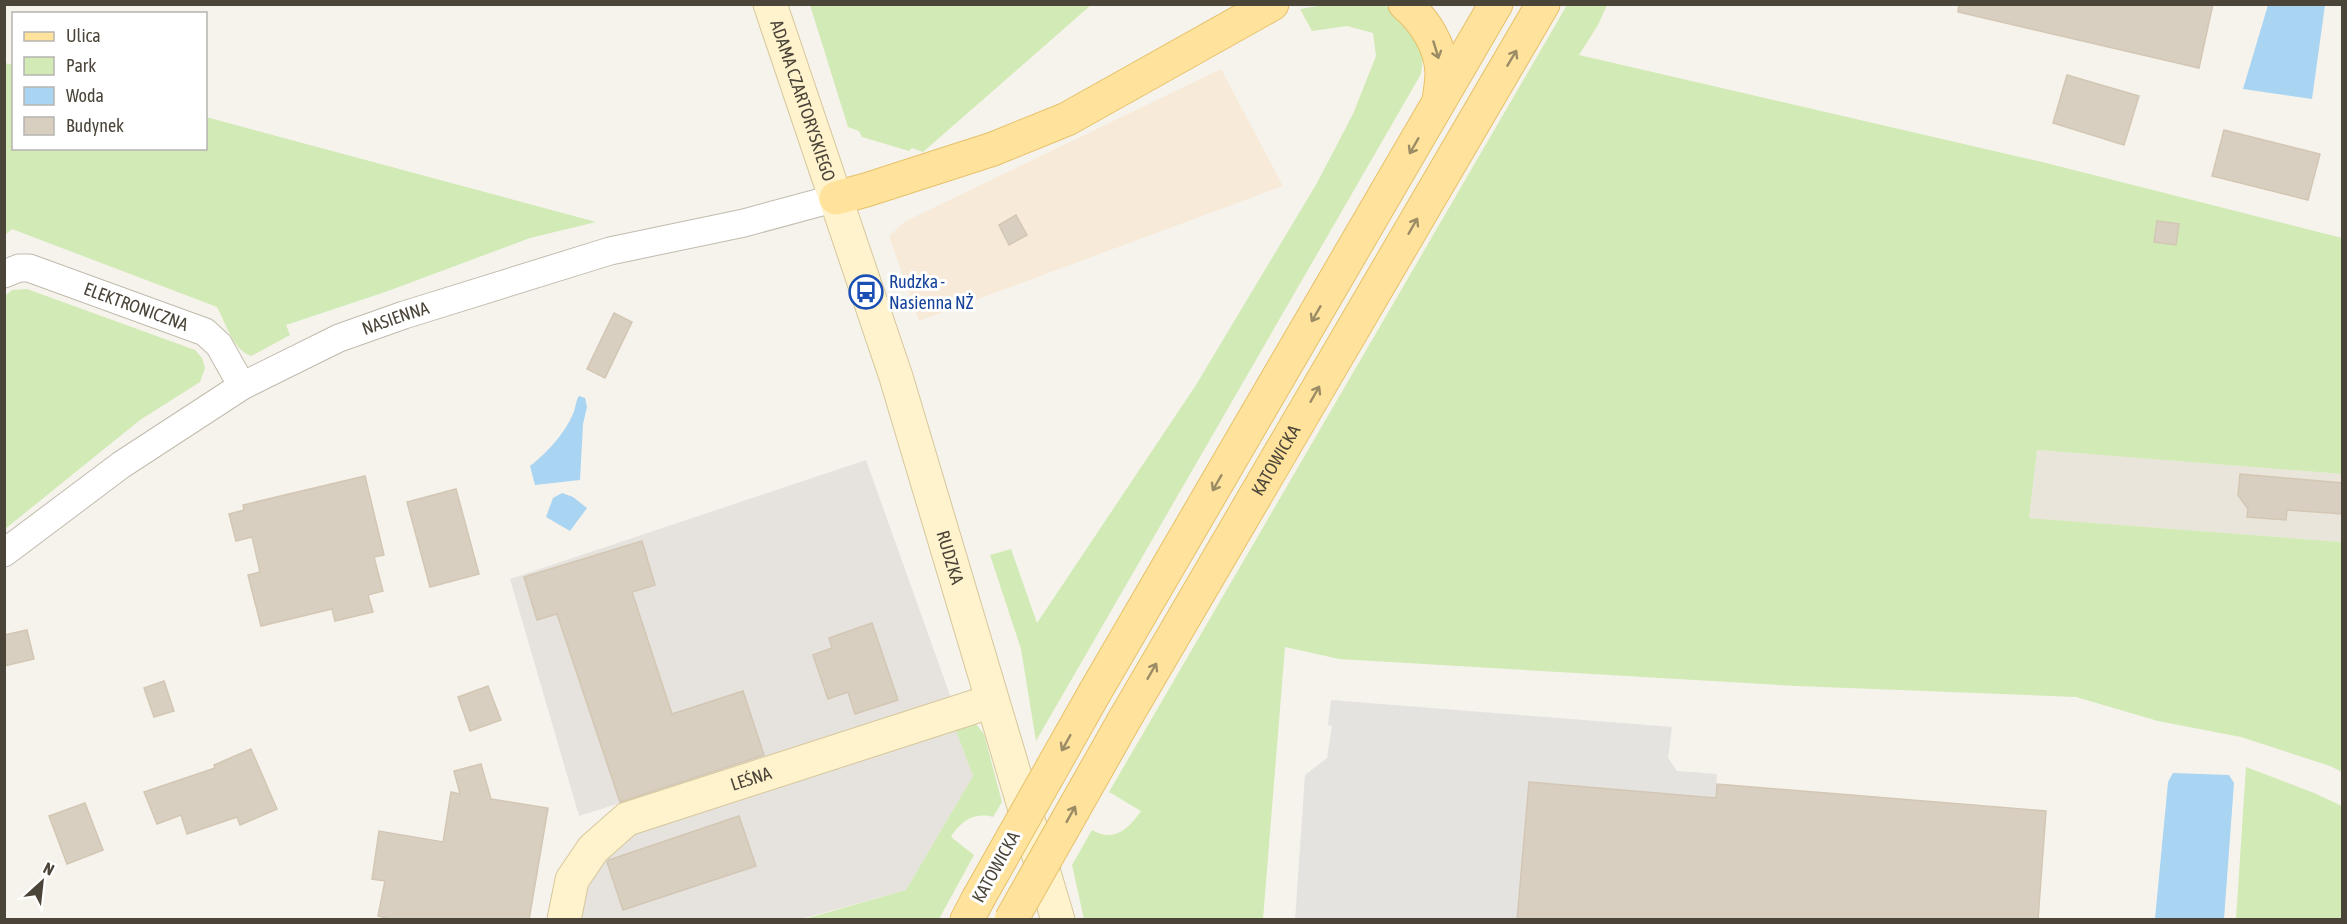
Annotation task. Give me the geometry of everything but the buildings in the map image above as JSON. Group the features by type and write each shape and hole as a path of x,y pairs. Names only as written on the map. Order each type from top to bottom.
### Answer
{"main road":[{"path":"836,198 993,149 1067,119 1272,4"},
{"path":"1405,4 1421,18 1435,44 1442,73 1438,106"},
{"name":"KATOWICKA","path":"972,909 1095,692 1496,4"},
{"name":"KATOWICKA","path":"1011,920 1123,722 1543,4"}],"street":[{"name":"ADAMA CZARTORYSKIEGO","path":"770,4 836,198"},
{"name":"NASIENNA","path":"4,553 121,465 242,386 339,338 404,315 610,251 744,223 836,198"},
{"name":"RUDZKA","path":"836,198 896,377 1058,920"},
{"name":"ELEKTRONICZNA","path":"4,274 19,268 29,268 204,332 219,345 242,386"},
{"name":"LEŚNA","path":"564,920 572,880 593,849 627,819 992,701"}],"shaded area":[{"path":"1221,69 1283,186 919,321 889,236 906,221"},
{"path":"2037,450 2342,474 2342,542 2029,518"},
{"path":"866,460 951,698 579,816 510,579"},
{"path":"1331,700 1672,727 1668,758 1677,771 1717,774 1706,919 1295,920 1305,775 1327,758 1332,726 1328,725"},
{"path":"955,728 973,776 906,890 801,919 577,920 586,876 628,833"}],"green space":[{"path":"810,4 1091,5 923,152 912,148 909,151 862,137 859,131 848,127"},
{"path":"1376,4 1399,13 1414,29 1421,51 1421,74 1036,741 1021,649 990,555 1011,549 1037,623 1196,385 1317,183 1353,114 1376,56 1373,33 1347,26 1312,31 1300,9 1324,5"},
{"path":"1567,5 1607,5 1598,25 1579,55 2042,162 2342,238 2342,474 2037,450 2029,518 2342,542 2342,772 2241,737 2158,721 2076,697 1797,686 1339,659 1285,647 1263,919 1084,919 1072,865 1092,830 1107,835 1120,832 1141,811 1109,792"},
{"path":"5,63 12,65 12,150 207,150 207,117 596,222 530,238 388,291 286,325 290,335 251,356 244,353 234,342 217,307 12,229 5,235"},
{"path":"27,289 195,350 202,358 205,368 200,382 140,420 5,529 5,296 12,290"},
{"path":"975,723 984,734 1002,802 993,817 980,816 969,819 959,826 951,837 974,855 939,919 801,920 906,890 973,776 955,728"},
{"path":"2246,767 2342,806 2342,919 2236,919"}],"water":[{"path":"2268,5 2325,5 2312,99 2243,89"},
{"path":"579,396 585,398 587,407 583,424 580,480 535,485 530,466 560,436 573,414"},
{"path":"562,493 573,497 587,508 570,531 546,517 553,498"},
{"path":"2173,773 2229,775 2234,783 2224,919 2155,919 2168,782"}],"place":[{"name":"Rudzka - Nasienna NŻ","path":"866,292"}]}
